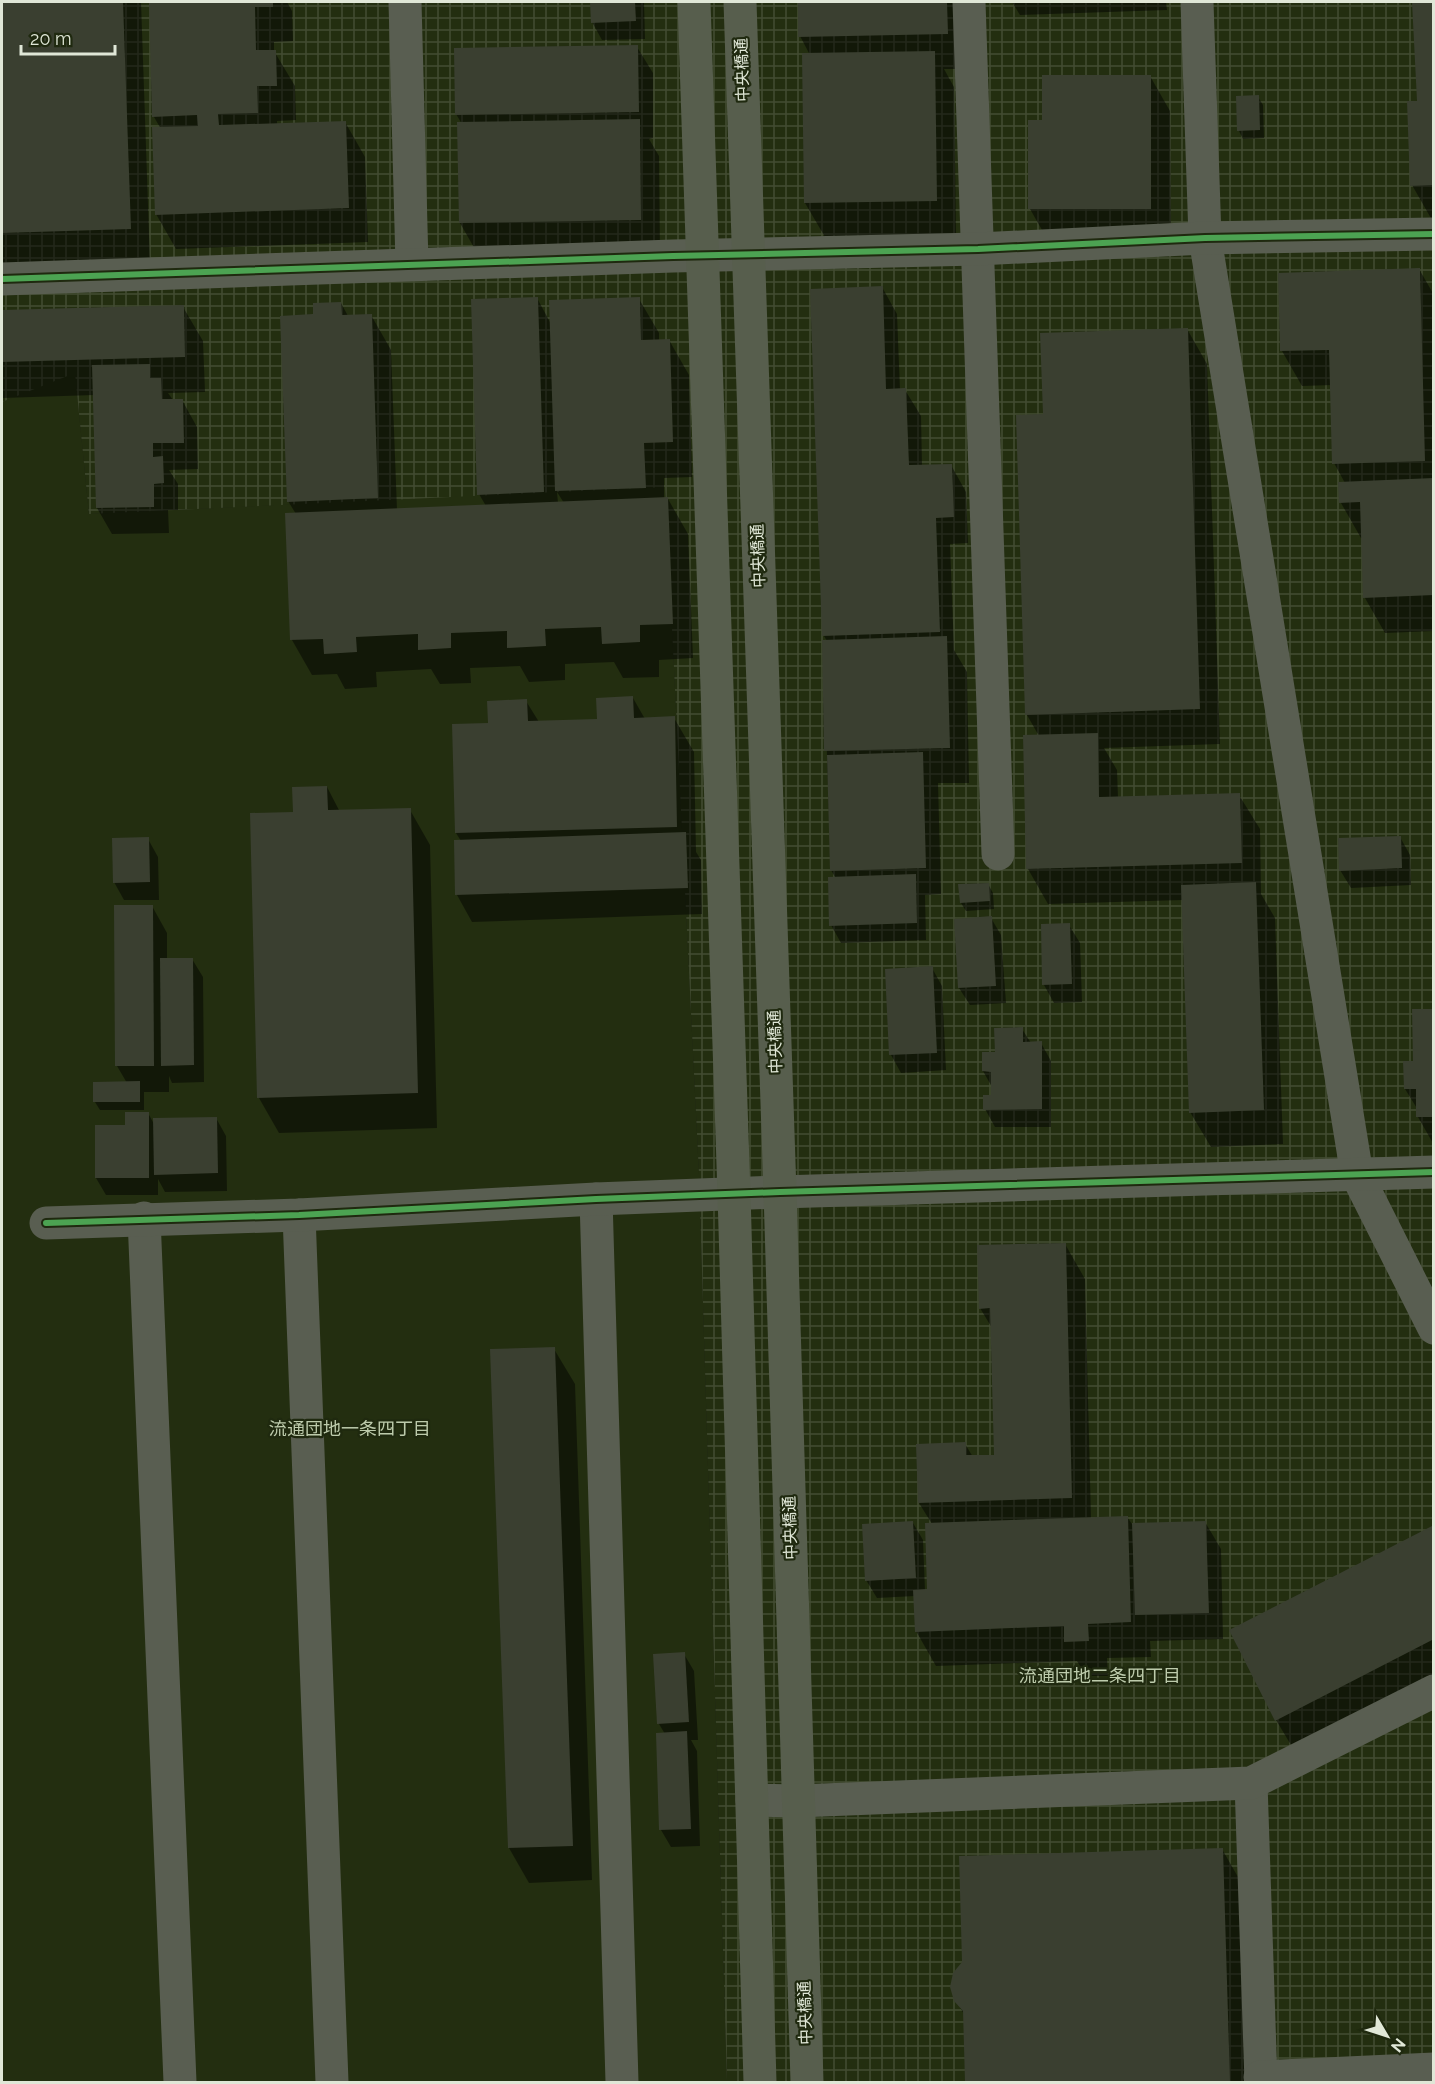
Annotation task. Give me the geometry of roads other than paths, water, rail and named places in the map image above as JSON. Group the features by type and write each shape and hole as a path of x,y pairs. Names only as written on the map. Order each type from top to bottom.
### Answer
{"main road":[{"path":"694,2 734,1194 760,2082"},
{"name":"中央橋通","path":"740,2 807,2082"}],"street":[{"path":"405,2 412,264"},
{"path":"969,2 998,854"},
{"path":"1197,2 1205,238 1357,1175 1434,1328"},
{"path":"2,279 702,255 978,249 1205,238 1434,234"},
{"path":"46,1223 144,1218 299,1215 780,1192 1434,1172"},
{"path":"596,1199 622,2082"},
{"path":"299,1215 332,2082"},
{"path":"144,1218 180,2082"},
{"path":"752,1800 798,1801 1251,1783 1434,1691"},
{"path":"1251,1783 1261,2079 1434,2069"}],"district":[{"name":"流通団地一条四丁目","path":"350,1428"},
{"name":"流通団地二条四丁目","path":"1100,1675"}]}
